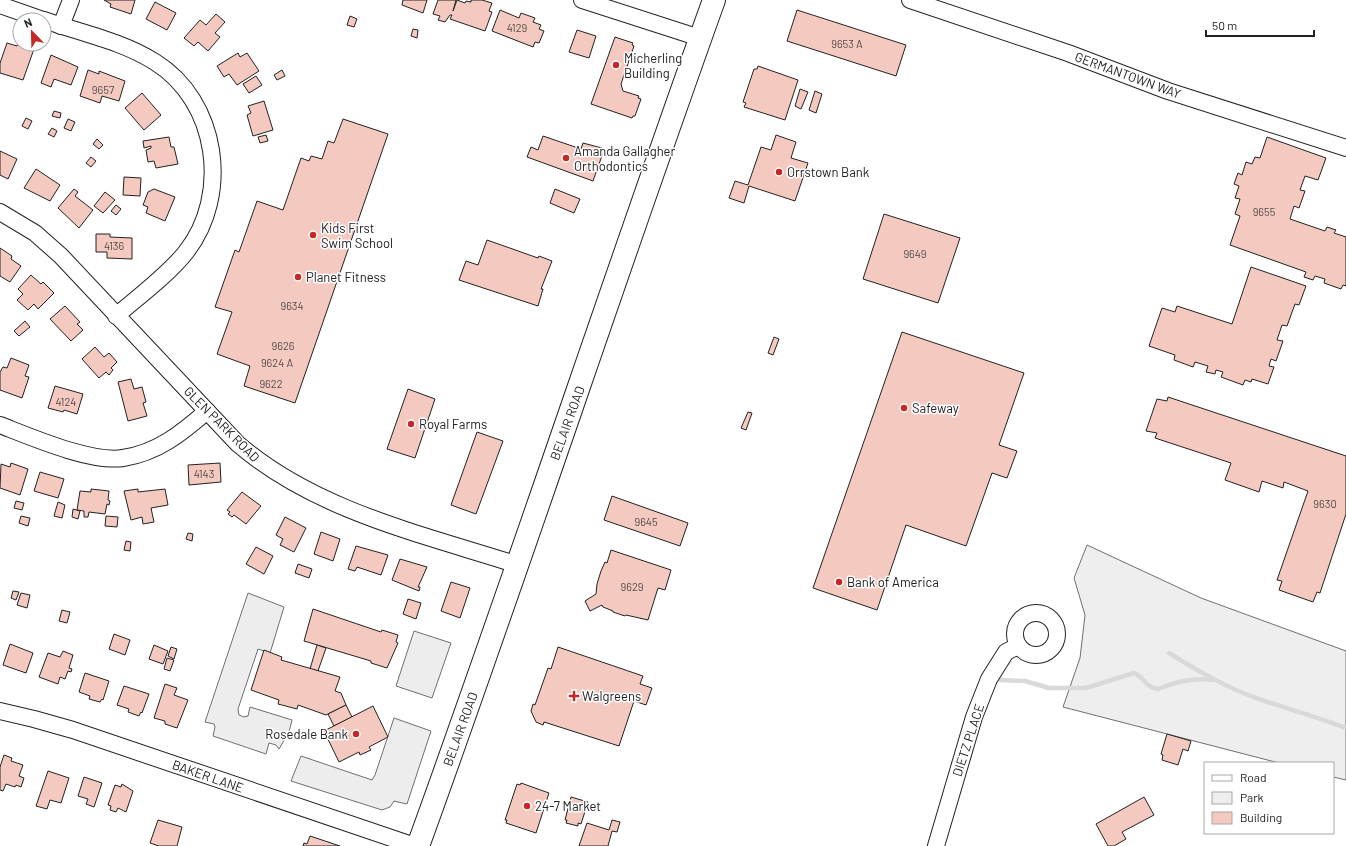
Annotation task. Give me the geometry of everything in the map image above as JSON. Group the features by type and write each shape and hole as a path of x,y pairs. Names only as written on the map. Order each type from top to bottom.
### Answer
{"highway":[{"name":"BELAIR ROAD","path":"416,846 518,564 576,399 649,180 714,0"}],"street":[{"path":"62,26 71,0"},
{"path":"582,0 700,38"},
{"name":"GERMANTOWN WAY","path":"910,0 1068,53 1168,91 1346,148"},
{"path":"0,5 21,12"},
{"path":"52,23 121,45 155,62 167,70 178,81 201,117 211,145 213,177 207,213 199,233 186,253 116,316"},
{"name":"GLEN PARK ROAD","path":"0,212 35,233 61,256 238,444 260,463 313,494 411,530 518,564"},
{"path":"0,425 78,452 108,458 123,458 145,453 163,445 185,431 207,411"},
{"name":"DIETZ PLACE","path":"936,846 974,717 989,679 1006,652 1018,646"},
{"name":"BAKER LANE","path":"0,711 73,730 416,846"}],"green space":[{"path":"1087,545 1201,598 1346,651 1346,780 1334,777 1334,762 1275,762 1063,707 1080,658 1085,615 1074,578"}],"shaded area":[{"path":"248,593 284,607 270,653 258,649 238,709 239,715 244,717 248,716 250,707 292,720 289,732 279,749 276,745 269,743 266,754 213,736 215,727 214,724 205,722"},
{"path":"414,631 451,643 432,698 396,686"},
{"path":"394,718 431,731 407,804 394,801 390,807 382,810 291,781 301,756 372,780"}],"building":[{"path":"104,0 135,0 131,14 110,7 111,4"},
{"path":"403,0 427,0 423,13 402,5"},
{"path":"438,0 456,0 453,11 457,0 465,3 466,1 471,2 471,0 482,0 492,3 489,11 492,12 485,31 450,19 452,15 450,15 445,22 438,20 440,16 433,14"},
{"path":"155,2 176,13 167,30 146,19"},
{"path":"500,10 519,18 521,13 535,18 533,22 541,25 539,29 544,31 539,43 535,42 533,47 492,31"},
{"path":"797,10 906,45 896,76 787,41"},
{"path":"216,14 225,22 215,33 220,37 208,51 198,42 194,46 184,38 200,20 206,25"},
{"path":"350,16 357,19 354,27 347,25"},
{"path":"413,29 418,30 417,38 411,36"},
{"path":"577,30 596,36 589,58 569,52"},
{"name":"Micherling Building","path":"615,37 633,43 632,45 634,46 621,84 623,91 639,96 638,98 641,99 635,116 632,118 591,104"},
{"path":"7,43 12,44 12,52 33,52 23,80 0,73 0,63"},
{"path":"238,53 240,57 247,53 259,71 237,85 229,74 224,77 217,66"},
{"path":"51,55 78,67 71,85 54,79 51,87 41,83"},
{"path":"758,66 798,80 785,120 744,107 746,103 743,102 754,69 757,69"},
{"path":"88,70 99,74 99,71 125,81 119,101 102,96 100,103 80,96"},
{"path":"282,70 285,76 277,80 274,75"},
{"path":"256,76 262,85 249,93 243,84"},
{"path":"800,89 808,92 801,109 795,106"},
{"path":"815,91 822,94 816,113 809,110"},
{"path":"142,93 161,115 144,130 125,108"},
{"path":"264,101 273,130 253,136 247,115 251,113 248,106"},
{"path":"54,111 61,113 60,118 52,116"},
{"path":"26,118 32,121 28,129 22,126"},
{"path":"68,119 75,122 71,131 64,128"},
{"path":"343,119 388,134 295,403 244,386 250,366 217,354 232,312 215,307 235,250 239,252 257,201 283,210 301,158 309,161 311,156 322,159 328,141 334,143"},
{"path":"52,128 57,131 54,137 48,134"},
{"path":"266,135 268,141 260,143 258,137"},
{"name":"Orrstown Bank","path":"776,135 796,142 791,158 808,163 795,201 749,186 744,203 729,198 735,181 748,185 761,147 771,150"},
{"name":"Amanda Gallagher Orthodontics","path":"543,136 581,149 583,143 602,148 603,153 593,181 527,157 531,147 538,150"},
{"path":"169,137 171,147 174,147 178,164 156,168 154,161 148,162 146,150 151,148 151,146 144,148 143,141"},
{"path":"1267,137 1326,158 1318,180 1305,176 1300,190 1305,191 1299,208 1294,206 1290,219 1325,231 1327,227 1336,230 1334,233 1346,237 1346,286 1343,285 1341,289 1324,283 1325,279 1315,276 1313,280 1304,277 1306,272 1230,245 1240,216 1235,214 1240,199 1235,198 1239,186 1234,184 1238,173 1242,175 1246,162 1252,164 1255,157 1260,158"},
{"path":"97,139 103,145 99,149 93,144"},
{"path":"0,151 17,159 8,179 0,175"},
{"path":"91,157 96,161 91,167 86,163"},
{"path":"36,169 60,185 50,201 24,188"},
{"path":"124,177 141,178 140,196 123,195"},
{"path":"74,189 78,192 75,196 93,210 79,228 58,208"},
{"path":"154,189 175,197 165,221 146,213 148,207 143,205 148,192"},
{"path":"555,189 580,199 574,213 550,203"},
{"path":"105,192 115,200 103,213 94,206"},
{"path":"116,205 121,209 116,215 111,211"},
{"path":"884,214 960,238 938,303 863,279"},
{"path":"96,234 110,234 110,237 132,238 132,259 107,258 107,252 96,252"},
{"path":"487,240 538,258 539,256 552,261 541,289 543,289 538,306 459,280 466,261 478,265"},
{"path":"0,248 12,256 11,259 21,266 10,282 0,276"},
{"path":"1251,267 1306,286 1299,305 1295,304 1287,326 1282,325 1277,340 1283,341 1276,361 1271,359 1269,366 1274,367 1268,384 1252,379 1251,382 1245,380 1243,385 1221,377 1223,372 1216,370 1215,374 1206,372 1208,366 1195,362 1193,367 1174,360 1175,355 1149,346 1162,308 1175,312 1177,306 1232,324"},
{"path":"31,275 41,284 43,282 54,293 38,309 34,304 28,310 17,300 23,294 18,289"},
{"path":"65,306 80,322 77,324 83,330 71,341 50,319"},
{"path":"25,321 30,327 19,336 14,331"},
{"path":"902,332 1024,373 999,445 1017,451 1007,478 992,473 966,546 906,525 877,610 813,588"},
{"path":"774,337 779,339 773,355 768,353"},
{"path":"95,347 104,357 109,353 117,362 111,368 113,370 109,375 106,372 99,378 82,359"},
{"path":"11,358 29,365 25,376 29,377 22,398 0,390 0,372 3,367 7,368"},
{"path":"131,379 134,389 142,387 146,402 143,403 147,416 128,421 118,382"},
{"path":"55,386 83,394 77,414 64,410 63,412 48,408"},
{"name":"Royal Farms","path":"408,389 435,399 415,458 387,449"},
{"path":"1168,397 1346,456 1346,514 1320,593 1317,592 1313,602 1279,590 1282,581 1277,580 1308,491 1284,482 1283,488 1262,481 1259,492 1225,480 1231,463 1155,438 1157,433 1146,431 1157,399 1167,401"},
{"path":"748,412 752,413 746,430 741,428"},
{"name":"Royal Farms","path":"477,432 503,441 476,514 451,505"},
{"path":"11,463 28,469 20,495 0,488 1,464 10,467"},
{"path":"220,463 221,482 189,485 188,465"},
{"path":"40,472 64,479 58,498 34,491"},
{"path":"91,489 109,491 109,505 107,504 105,514 89,512 88,517 84,517 84,511 77,510 80,491 91,492"},
{"path":"138,489 138,492 165,489 168,505 151,508 154,522 143,524 142,517 131,520 124,491"},
{"path":"242,492 261,506 246,524 234,515 232,517 228,514 230,512 227,510"},
{"path":"612,496 688,523 680,546 604,520"},
{"path":"16,501 24,503 22,510 14,508"},
{"path":"58,502 65,505 62,518 54,516"},
{"path":"73,509 80,511 78,519 72,517"},
{"path":"21,516 30,518 28,526 19,523"},
{"path":"106,516 118,517 117,527 105,526"},
{"path":"285,517 306,528 294,552 280,545 283,539 276,535"},
{"path":"321,532 340,539 333,561 314,554"},
{"path":"188,533 193,534 192,541 186,539"},
{"path":"126,541 131,542 130,551 124,550"},
{"path":"356,546 388,555 381,575 357,567 355,571 348,569"},
{"path":"256,547 273,556 264,574 246,564"},
{"path":"611,550 671,570 665,590 658,588 648,620 625,616 613,612 602,605 590,611 585,601 596,594 601,571 605,562 607,563"},
{"path":"400,559 427,567 418,587 420,587 419,591 392,580"},
{"path":"298,564 312,569 309,578 295,573"},
{"path":"451,582 470,588 460,618 441,611"},
{"path":"13,591 19,592 16,600 11,598"},
{"path":"21,593 30,595 27,608 17,605"},
{"path":"408,599 421,603 416,619 403,614"},
{"path":"313,609 381,632 382,630 398,635 396,642 398,643 387,668 371,663 371,661 304,641"},
{"path":"62,610 70,612 67,623 59,621"},
{"path":"114,634 130,640 125,655 109,649"},
{"path":"10,644 33,653 26,673 3,665"},
{"path":"154,645 168,651 163,664 149,659"},
{"path":"317,645 326,648 318,671 310,669"},
{"path":"171,647 177,649 174,659 168,656"},
{"name":"Walgreens","path":"558,647 643,676 640,684 652,688 646,705 634,701 619,746 544,722 543,725 536,722 531,711 533,704 535,705 548,668 551,669"},
{"path":"264,650 282,657 281,660 340,677 335,691 341,693 346,705 326,715 298,705 297,709 278,704 279,700 251,690"},
{"path":"63,651 73,655 69,668 72,669 71,672 68,671 65,679 60,677 58,684 39,677 48,653 60,657"},
{"path":"167,658 174,660 170,671 164,669"},
{"path":"85,673 109,681 103,700 102,699 100,702 89,699 90,696 79,692"},
{"path":"165,684 177,688 174,695 188,700 177,728 165,724 165,721 154,718"},
{"path":"124,686 149,694 142,713 141,712 139,716 128,712 129,709 117,705"},
{"path":"346,705 352,717 334,726 328,714"},
{"name":"Rosedale Bank","path":"373,706 388,737 369,747 371,750 360,755 359,752 339,762 324,731"},
{"path":"1167,734 1191,741 1188,751 1183,749 1178,765 1162,760 1163,755 1161,754"},
{"path":"4,755 12,758 11,761 23,765 19,776 24,778 21,787 6,784 3,791 0,790 0,767"},
{"path":"48,771 69,778 61,803 50,800 47,809 36,806"},
{"path":"84,777 102,783 94,807 86,804 88,799 78,796"},
{"name":"24-7 Market","path":"521,783 549,793 536,833 506,823 507,820 505,820 517,784 520,785"},
{"path":"122,784 133,791 126,812 118,808 116,812 110,810 111,806 108,805 115,785 121,787"},
{"path":"571,797 588,802 581,824 578,823 578,826 566,823 567,820 565,820"},
{"path":"1144,797 1154,815 1122,832 1126,839 1114,846 1108,846 1096,824"},
{"path":"158,820 182,827 177,846 159,846 150,843"},
{"path":"612,820 620,822 617,832 612,831 608,846 579,846 587,823 609,830"},
{"path":"310,836 340,846 303,846 304,843 307,844"}],"waterway":[{"path":"1169,653 1202,673 1236,690 1346,728"},
{"path":"1000,680 1025,681 1049,688 1086,688 1134,673 1150,686 1158,689 1185,681 1198,679 1213,680"}],"place":[{"name":"Micherling Building","path":"616,65"},
{"name":"Amanda Gallagher Orthodontics","path":"566,158"},
{"name":"Orrstown Bank","path":"779,172"},
{"name":"Kids First Swim School","path":"313,235"},
{"name":"Planet Fitness","path":"298,277"},
{"name":"Safeway","path":"904,408"},
{"name":"Royal Farms","path":"411,424"},
{"name":"Bank of America","path":"839,582"},
{"name":"Walgreens","path":"574,696"},
{"name":"Rosedale Bank","path":"356,734"},
{"name":"24-7 Market","path":"527,806"}]}
